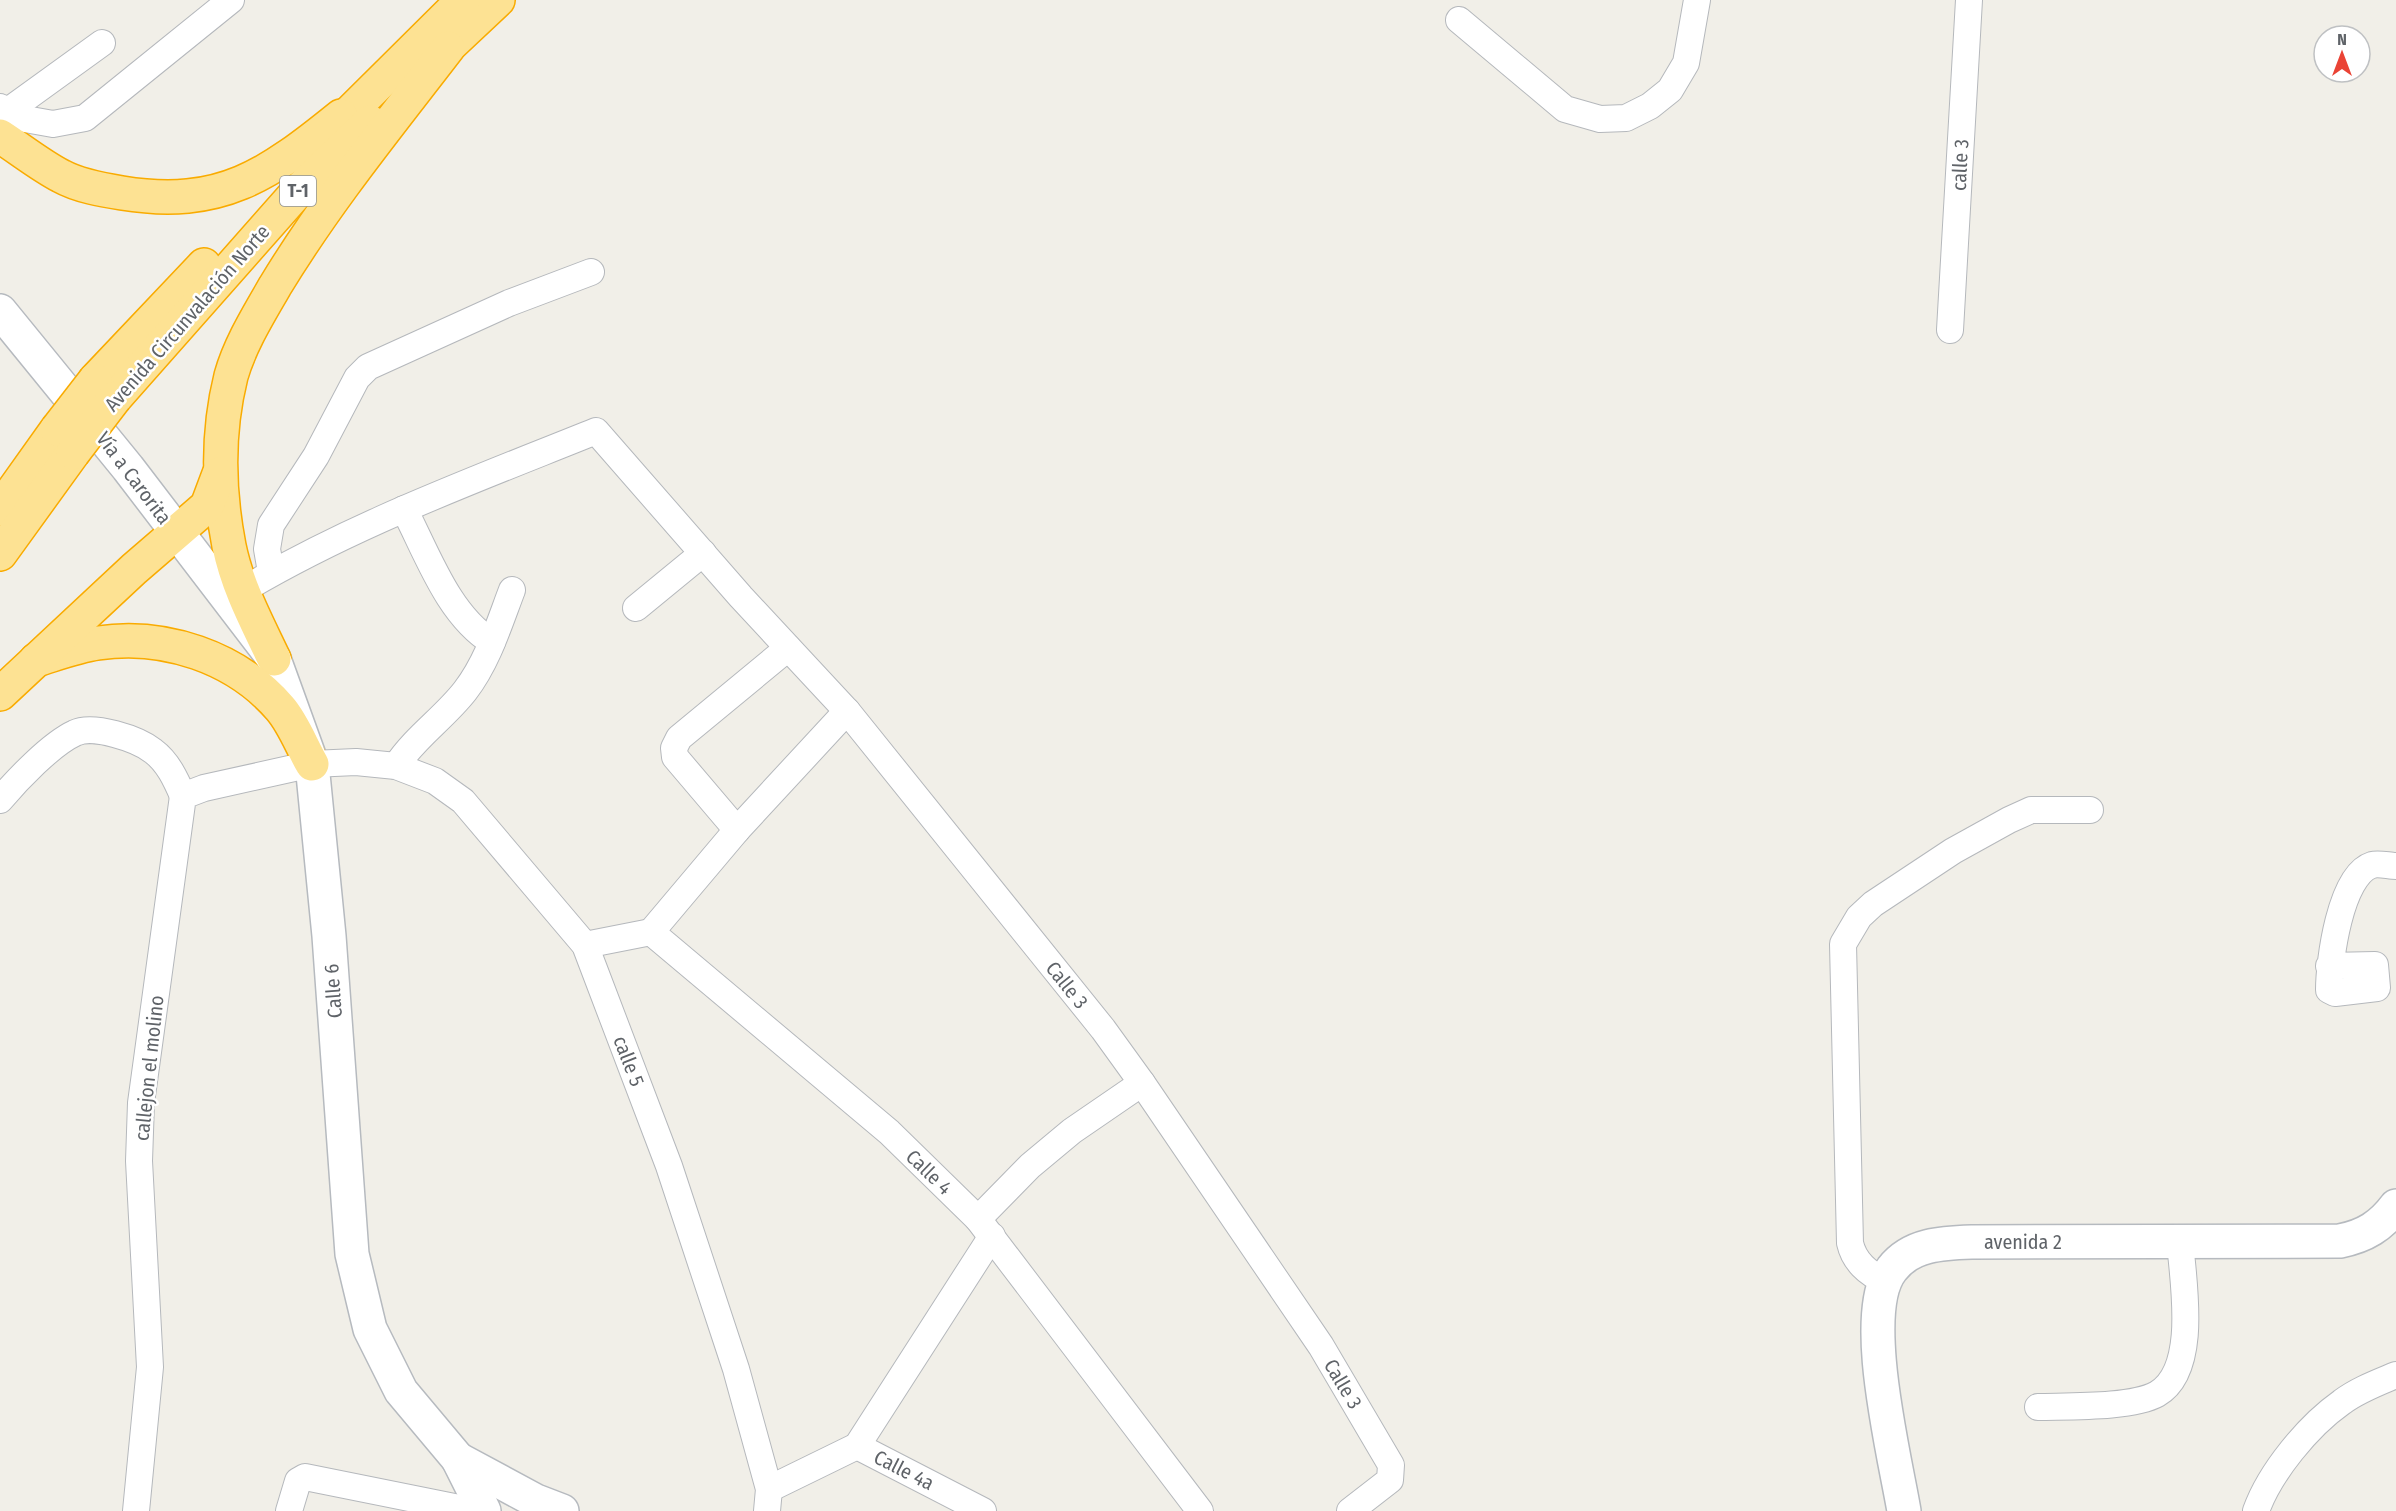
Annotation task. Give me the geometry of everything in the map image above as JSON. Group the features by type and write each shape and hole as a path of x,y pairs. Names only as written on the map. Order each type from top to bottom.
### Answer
{"highway":[{"name":"Avenida Circunvalación Norte","path":"0,509 65,441 105,389 359,102 464,0"},
{"name":"Avenida Circunvalación Norte","path":"105,389 298,191 498,0"},
{"path":"274,659 235,595 219,474 221,422 232,373 254,323 313,224 447,48"},
{"path":"3,118 62,177 104,190 143,196 194,196 240,184 286,160 359,102"},
{"name":"Avenida Circunvalación Norte","path":"0,554 65,441"},
{"path":"0,694 207,507 219,474"},
{"path":"36,660 98,642 163,643 213,657 249,680 281,709 312,764"}],"street":[{"path":"3,118 52,124 85,118 231,0"},
{"path":"1458,21 1565,109 1600,119 1626,118 1650,106 1670,90 1686,63 1697,0"},
{"name":"calle 3","path":"1950,330 1969,0"},
{"path":"3,118 102,43"},
{"path":"271,572 267,539 271,525 316,456 357,378 368,367 509,303 591,273"},
{"name":"Vía a Carorita","path":"0,311 128,468 176,533"},
{"name":"Calle 3","path":"404,509 596,431 788,648 847,711 1103,1029 1142,1083 1321,1346 1391,1465 1390,1480 1350,1511"},
{"path":"176,533 235,595 271,572 404,509 447,592 473,627 492,642"},
{"path":"636,608 704,553"},
{"path":"396,766 409,748 464,693 481,667 512,590"},
{"path":"737,830 675,757 674,748 679,738 788,648"},
{"name":"Calle 6","path":"274,659 312,764 329,936 352,1254 370,1329 401,1391 458,1459 484,1511"},
{"path":"585,945 651,932 737,830 847,711"},
{"path":"0,800 36,765 76,732 101,730 153,750 173,774 183,796 204,788 312,764"},
{"name":"calle 5","path":"312,764 356,762 396,766 435,781 463,801 585,945 669,1166 736,1369 768,1500"},
{"name":"callejon el molino","path":"136,1511 150,1367 139,1161 141,1103 183,796"},
{"path":"1904,1511 1876,1342 1884,1280 1870,1275 1852,1252 1850,1243 1843,944 1859,917 1873,904 1953,851 2008,820 2031,810 2090,810"},
{"path":"2330,966 2340,916 2360,873 2373,865 2396,866"},
{"name":"Calle 4","path":"651,932 889,1132 985,1227 1200,1511"},
{"path":"768,1500 858,1446 985,1227 1030,1166 1072,1131 1142,1083"},
{"name":"avenida 2","path":"1884,1280 1893,1266 1904,1258 1918,1249 1935,1244 2340,1240 2362,1237 2387,1218 2396,1206"},
{"path":"2038,1407 2136,1400 2156,1395 2168,1384 2184,1344 2186,1322 2180,1242"},
{"path":"2256,1511 2262,1494 2278,1469 2328,1414 2361,1390 2396,1375"},
{"name":"Calle 4a","path":"858,1446 983,1511"},
{"name":"Calle 6","path":"458,1459 536,1501 562,1511"},
{"path":"289,1511 298,1480 305,1477 397,1504 474,1511"}]}
